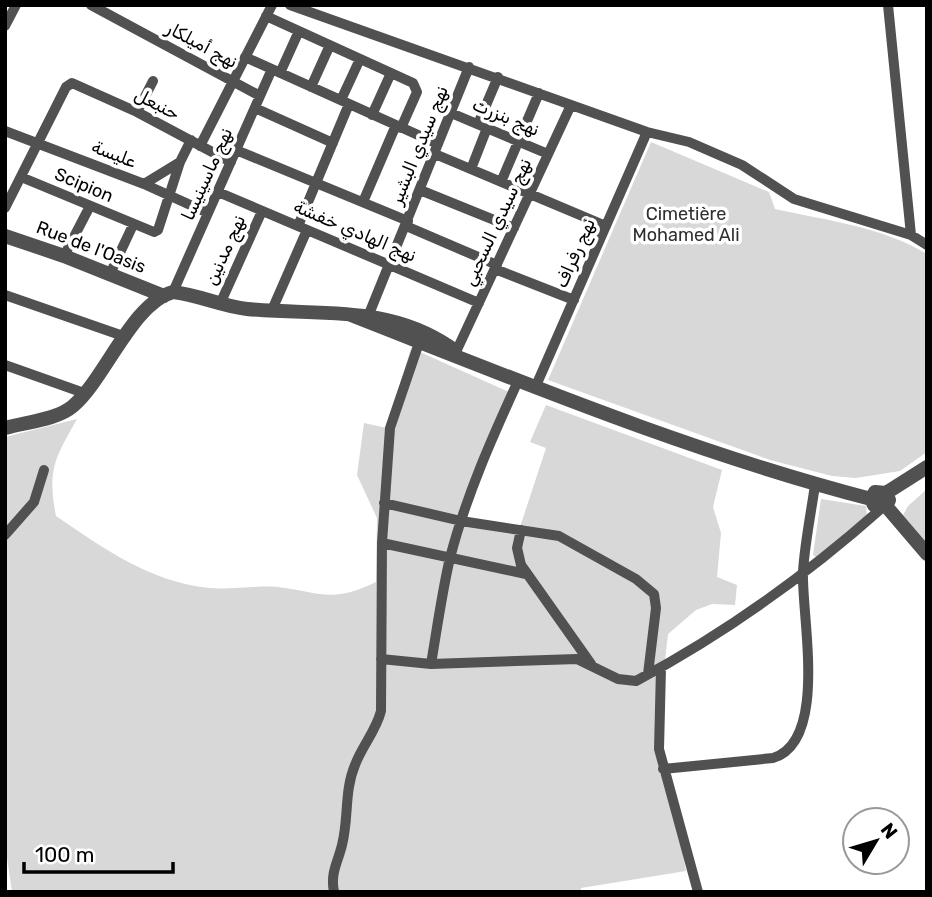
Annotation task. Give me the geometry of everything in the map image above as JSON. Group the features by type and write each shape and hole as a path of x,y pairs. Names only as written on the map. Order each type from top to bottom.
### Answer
{"street":[{"path":"5,26 16,5"},
{"name":"نهج أميلكار","path":"90,5 260,96"},
{"path":"290,5 648,132 690,142 742,165 794,199 911,235 927,245"},
{"path":"887,5 911,235"},
{"path":"144,184 180,162 195,143 233,81 269,11 299,31 413,83 417,92 363,202"},
{"name":"نهج ماسينيسا","path":"168,294 218,192 260,96 299,31"},
{"path":"311,87 330,45"},
{"path":"245,57 399,127 471,169 606,226"},
{"path":"272,310 303,228 316,183 333,143 360,59"},
{"name":"نهج سيدي البشير","path":"369,314 470,67"},
{"path":"372,115 391,73"},
{"path":"471,169 498,77"},
{"path":"137,112 153,81"},
{"name":"حنبعل","path":"39,144 66,87 77,83 231,162"},
{"path":"501,182 539,93"},
{"name":"نهج سيدي السحبي","path":"458,354 571,105"},
{"path":"255,108 333,143"},
{"name":"نهج بنزرت","path":"451,113 548,154"},
{"name":"عليسة","path":"5,131 144,184 208,213"},
{"name":"نهج رفراف","path":"535,388 648,132"},
{"path":"5,208 39,144"},
{"path":"236,150 363,202 496,267 573,300"},
{"path":"110,274 133,225 152,232 157,231 171,196 180,162"},
{"name":"Scipion","path":"21,177 133,225"},
{"path":"420,190 514,228"},
{"name":"نهج الهادي خفشة","path":"218,192 479,303"},
{"path":"65,256 90,206"},
{"name":"نهج مدنين","path":"220,304 262,211"},
{"name":"Rue de l'Oasis","path":"5,236 168,294 272,310 351,315"},
{"path":"5,428 64,411 75,405 126,337 168,294"},
{"path":"5,295 126,337"},
{"path":"351,315 369,314 431,334 458,354"},
{"path":"351,315 419,343 458,354 535,388 756,467 882,502 927,554"},
{"path":"334,892 333,874 342,846 350,779 358,757 378,724 381,711 382,543 390,428 419,343"},
{"path":"5,365 84,393"},
{"path":"431,664 451,556 461,521 489,443 518,381"},
{"path":"382,659 431,664 569,659 593,666 625,681 636,681 661,668 803,571 882,502 927,467"},
{"path":"5,535 34,502 44,470"},
{"path":"663,769 774,758 792,747 802,726 808,683 803,571 815,485"},
{"path":"384,503 461,521 547,533 570,541 636,579 654,594 656,621 648,674"},
{"path":"520,530 518,558 526,574 593,666"},
{"path":"382,543 526,574"},
{"path":"661,668 657,725 663,769 698,892"}],"green space":[{"name":"Cimetière Mohamed Ali","path":"651,142 769,192 775,209 873,231 927,254 927,452 900,471 856,478 832,476 770,460 548,380"},
{"path":"411,348 511,393 462,517 520,527 546,448 530,442 546,405 722,470 713,507 721,533 717,577 737,585 735,605 712,604 696,610 668,634 660,704 661,733 686,871 581,888 581,892 12,892 5,844 5,437 77,419 55,465 52,487 56,516 128,562 147,571 167,579 209,588 278,587 327,595 349,592 376,582 377,518 357,475 364,423 387,428"},
{"path":"927,489 927,543 903,515 908,506"},
{"path":"821,499 866,506 867,516 819,559 813,555"}]}
